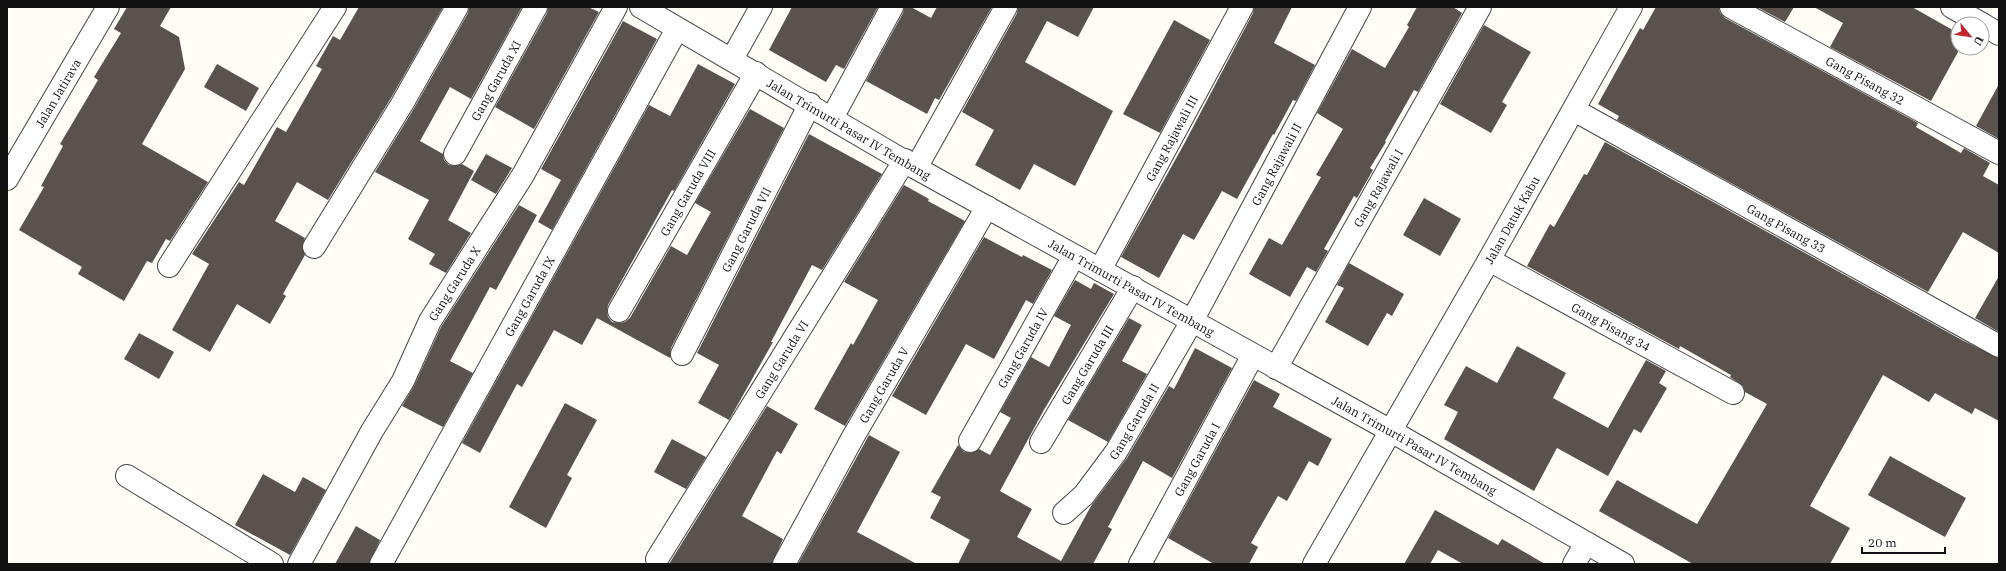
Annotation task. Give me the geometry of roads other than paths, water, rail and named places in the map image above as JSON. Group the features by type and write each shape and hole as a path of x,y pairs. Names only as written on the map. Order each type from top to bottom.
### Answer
{"street":[{"name":"Jalan Jatirava","path":"7,179 108,7"},
{"path":"169,266 335,7"},
{"path":"314,247 402,104 457,7"},
{"name":"Gang Garuda XI","path":"455,154 536,7"},
{"name":"Gang Garuda X","path":"299,564 372,431 403,381 430,321 523,175 616,7"},
{"name":"Jalan Trimurti Pasar IV Tembang","path":"641,7 911,164 1391,431 1623,564"},
{"path":"732,60 760,7"},
{"path":"832,118 892,7"},
{"name":"Gang Garuda VI","path":"657,559 911,164 1006,7"},
{"name":"Gang Rajawali III","path":"1100,270 1242,7"},
{"name":"Gang Rajawali II","path":"1192,321 1360,7"},
{"name":"Gang Rajawali I","path":"1276,368 1480,7"},
{"name":"Jalan Datuk Kabu","path":"1314,564 1489,260 1631,7"},
{"name":"Gang Pisang 32","path":"1731,7 1999,153"},
{"path":"1952,7 1968,16"},
{"name":"Gang Garuda IX","path":"381,564 677,29"},
{"path":"1990,29 1999,34"},
{"name":"Gang Garuda VIII","path":"619,311 756,74"},
{"name":"Gang Garuda VII","path":"682,354 810,104"},
{"name":"Gang Pisang 33","path":"1574,110 1999,346"},
{"name":"Gang Garuda V","path":"784,564 853,437 987,207"},
{"name":"Gang Garuda IV","path":"970,441 1074,256"},
{"name":"Gang Pisang 34","path":"1489,260 1733,393"},
{"name":"Gang Garuda III","path":"1041,442 1133,287"},
{"name":"Gang Garuda II","path":"1064,513 1084,495 1116,452 1192,321"},
{"name":"Gang Garuda I","path":"1140,564 1252,355"},
{"path":"127,476 272,564"},
{"path":"1574,564 1586,543"}]}
